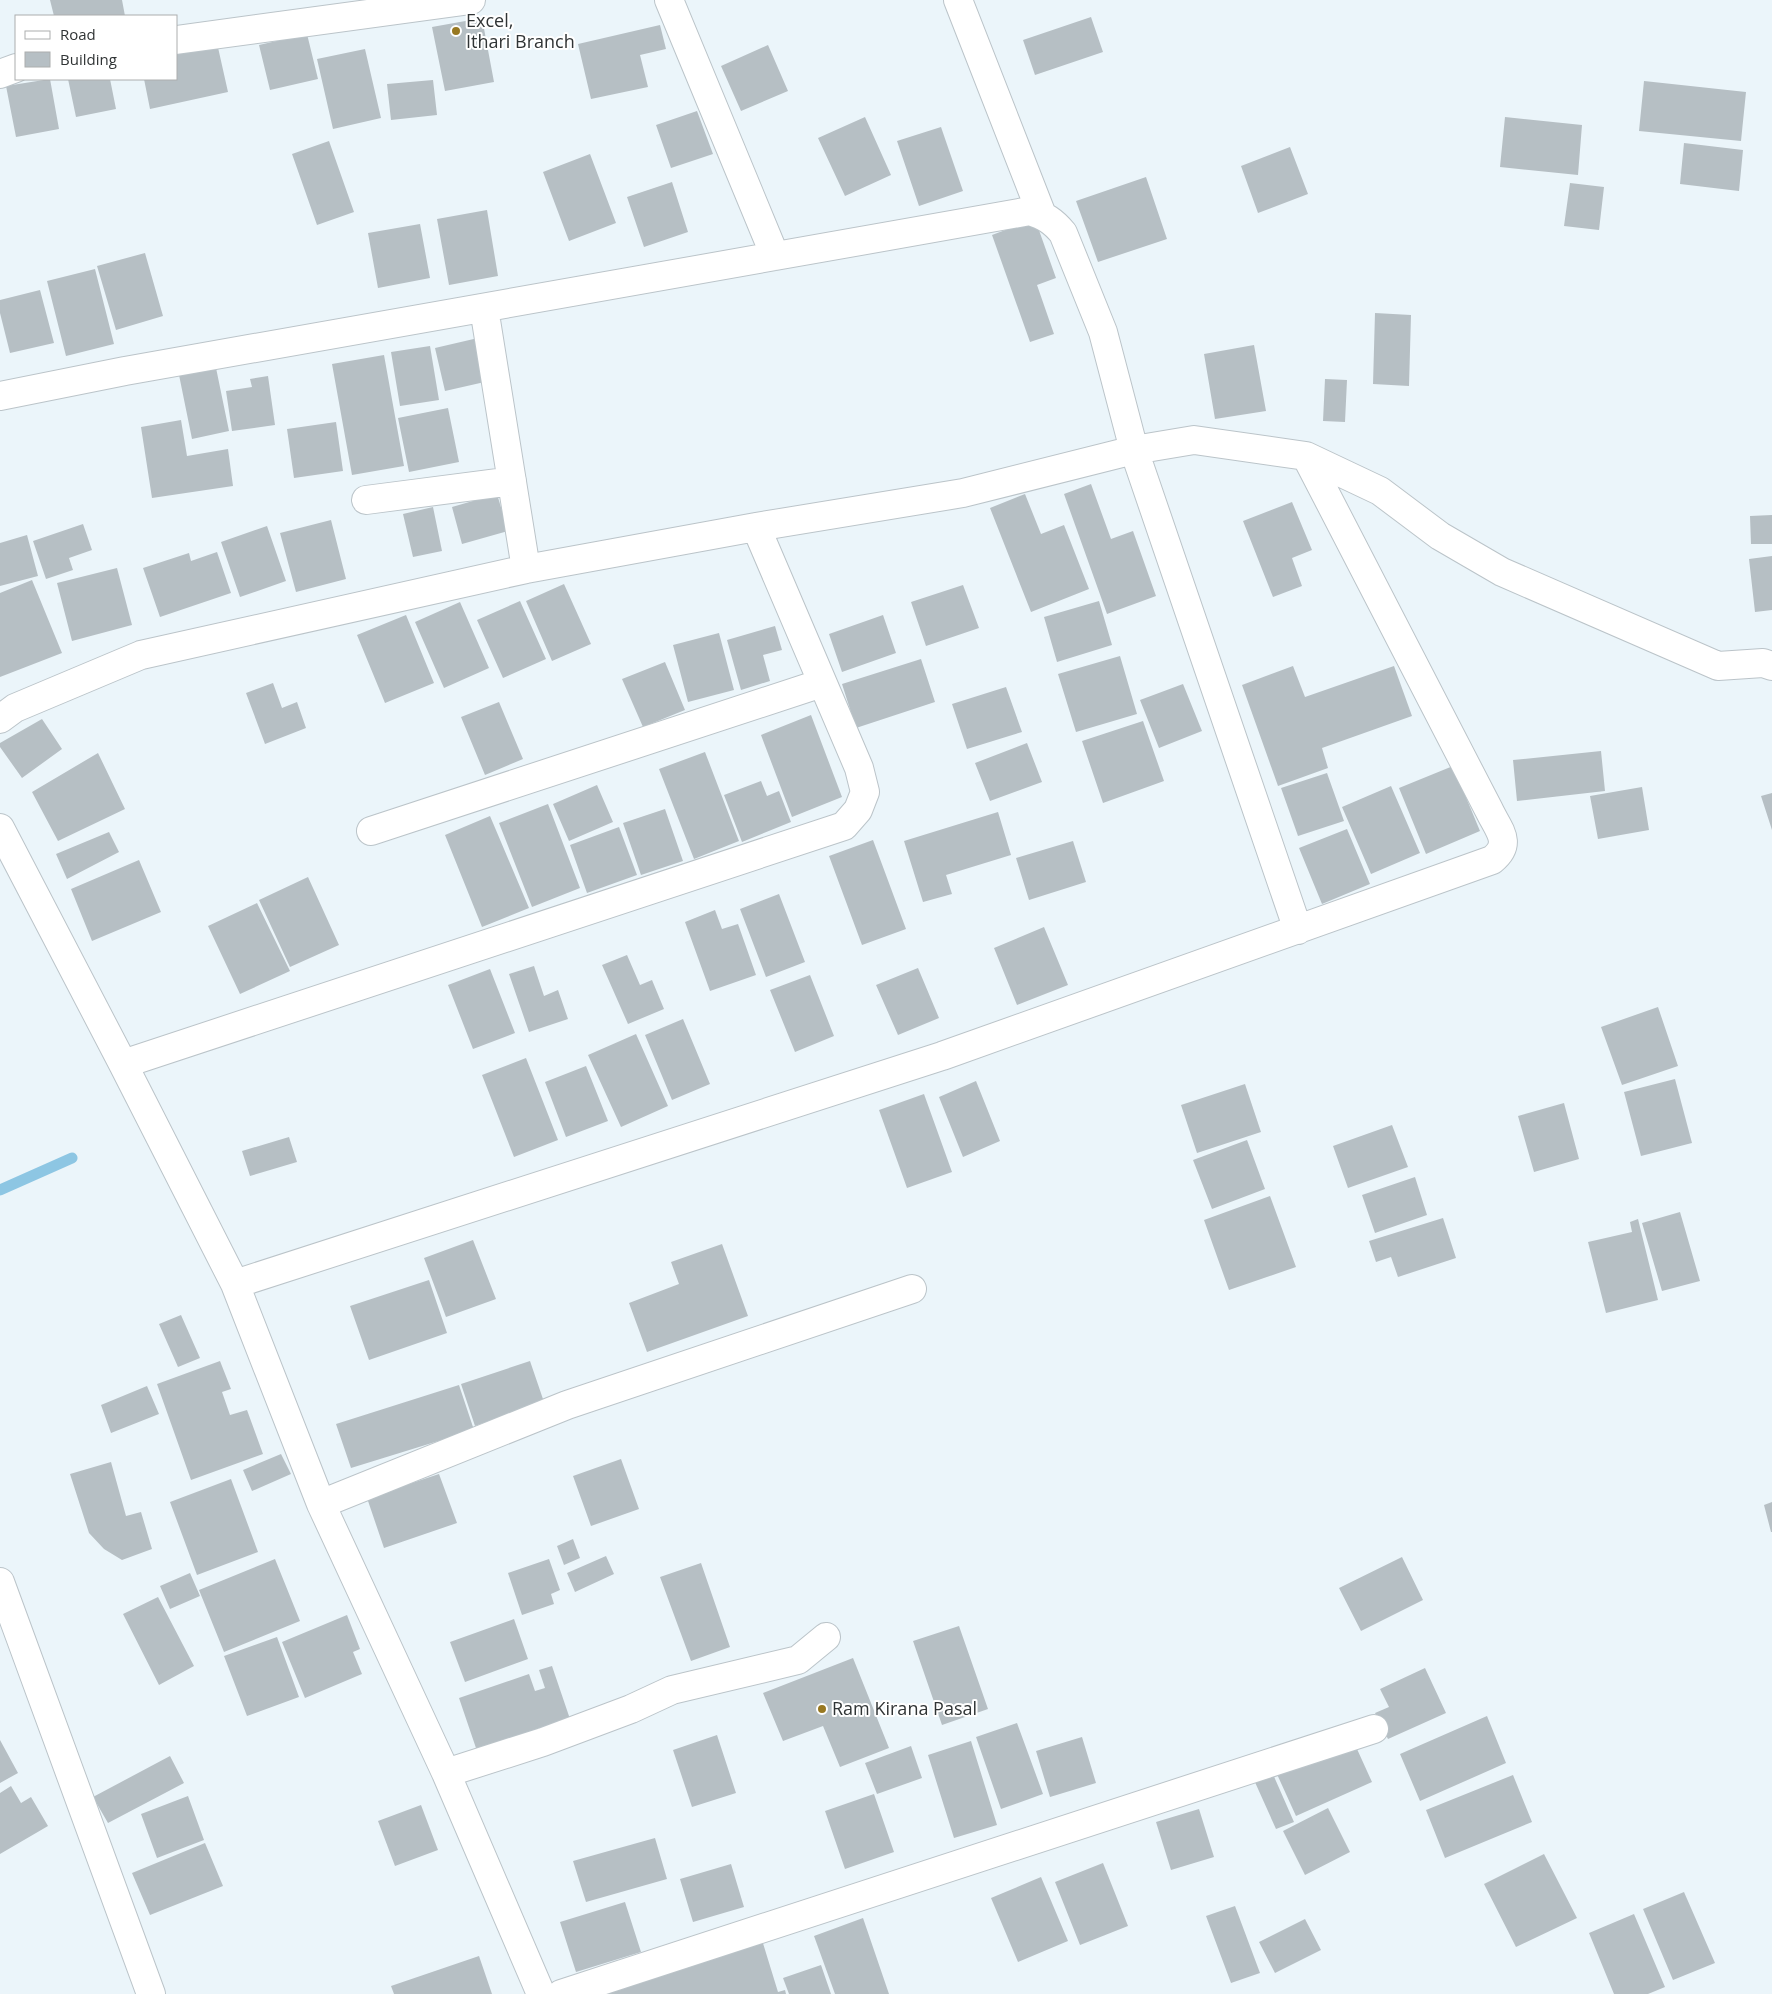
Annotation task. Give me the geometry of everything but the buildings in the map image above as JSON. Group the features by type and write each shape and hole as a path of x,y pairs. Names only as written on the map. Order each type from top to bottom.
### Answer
{"street":[{"path":"178,40 471,0"},
{"path":"669,0 775,256"},
{"path":"958,0 1042,215"},
{"path":"0,74 15,68"},
{"path":"0,396 125,371 1030,211 1042,215 1053,221 1063,233 1102,332 1134,450 1298,930"},
{"path":"484,308 526,569"},
{"path":"0,719 15,708 141,655 526,569 756,527 963,493 1134,450 1194,440 1306,456 1380,492 1440,536 1502,572 1718,666 1763,663 1772,666"},
{"path":"234,1284 942,1056 1492,860 1503,849 1504,843 1489,810 1306,456"},
{"path":"366,500 512,481"},
{"path":"123,1064 844,826 858,810 865,792 859,768 756,527"},
{"path":"371,831 822,683"},
{"path":"0,828 123,1064 234,1284 322,1504 446,1773 541,1994"},
{"path":"322,1504 567,1405 912,1289"},
{"path":"0,1582 151,1994"},
{"path":"446,1773 543,1742 631,1709 672,1690 798,1660 826,1637"},
{"path":"560,1994 1374,1729"}],"waterway":[{"path":"0,1190 72,1158"}],"place":[{"name":"Excel, Ithari Branch","path":"456,31"},
{"name":"Ram Kirana Pasal","path":"822,1709"}]}
